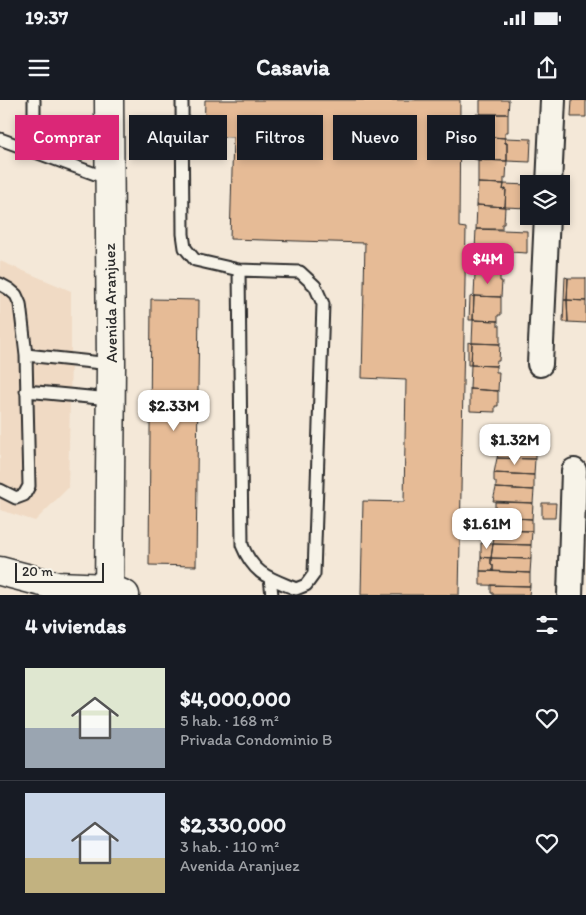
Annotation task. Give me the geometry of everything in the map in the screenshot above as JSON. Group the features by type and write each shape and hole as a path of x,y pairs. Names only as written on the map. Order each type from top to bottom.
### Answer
{"street":[{"name":"Avenida Aranjuez","path":"109,100 110,399 114,592"},
{"path":"549,175 553,100"},
{"path":"540,364 547,225"},
{"path":"570,595 579,555 574,471"},
{"path":"0,571 63,590 114,592"}],"lane":[{"path":"34,100 34,115"},
{"path":"182,100 183,234 185,248 195,260 239,270 300,272 315,286 323,304 314,574 306,585 296,589 270,578 253,567 242,545 239,270"},
{"path":"0,139 15,144"},
{"path":"58,160 109,179"},
{"path":"0,284 10,289 16,295 20,304 26,355 29,486 24,495 16,498 0,490"},
{"path":"26,355 111,364"},
{"path":"26,390 110,399"},
{"path":"270,578 272,595"}],"shaded area":[{"path":"0,261 71,291 68,488 35,521 0,510"}],"building":[{"path":"205,100 460,100 460,115 427,115 427,160 460,160 459,227 466,228 459,595 361,595 363,501 404,502 406,380 362,378 365,243 230,239 233,137 227,137 227,115 205,115"},
{"path":"480,100 509,100 508,114 480,114"},
{"path":"572,100 586,100 586,117 571,117"},
{"path":"508,114 508,132 505,132 505,138 495,137 495,115 480,115"},
{"path":"495,137 505,138 505,143 507,143 507,161 478,160 495,160"},
{"path":"505,138 531,139 530,162 507,161 507,143 505,143"},
{"path":"478,160 507,161 504,184 478,183"},
{"path":"478,183 504,184 503,190 506,189 505,207 477,205"},
{"path":"504,184 520,185 520,208 505,207 506,189 503,190"},
{"path":"477,205 505,207 502,229 476,229"},
{"path":"476,229 527,231 527,253 475,250"},
{"path":"475,250 502,252 500,274 475,274"},
{"path":"475,274 500,274 500,281 502,281 501,297 474,296"},
{"path":"565,277 568,278 567,300 564,300"},
{"path":"568,278 586,278 586,301 567,300"},
{"path":"474,296 473,320 469,320 470,297"},
{"path":"474,296 501,297 501,315 498,315 498,321 473,320"},
{"path":"151,299 199,300 196,566 149,565"},
{"path":"564,300 567,300 568,322 563,322"},
{"path":"567,300 586,301 586,323 568,322"},
{"path":"473,320 498,321 498,326 500,326 500,344 472,343"},
{"path":"468,342 472,343 471,365 468,365"},
{"path":"472,343 500,344 499,361 497,361 496,366 471,365"},
{"path":"471,365 496,366 496,372 499,372 498,391 470,389"},
{"path":"470,389 498,391 498,406 495,406 495,412 470,411"},
{"path":"498,433 536,434 535,447 495,446 495,439 498,439"},
{"path":"495,446 535,447 535,459 497,458 498,454 495,454"},
{"path":"497,458 535,459 534,475 494,473"},
{"path":"494,473 534,475 534,490 496,488"},
{"path":"496,488 534,490 533,503 493,501"},
{"path":"495,502 533,503 532,519 495,517"},
{"path":"542,503 556,503 555,518 542,518"},
{"path":"482,516 495,517 491,530 482,529"},
{"path":"495,517 532,519 532,531 491,530"},
{"path":"491,530 532,531 531,545 493,544 494,537 491,537"},
{"path":"481,543 493,544 491,558 481,557"},
{"path":"493,544 531,545 531,559 491,558"},
{"path":"481,557 491,558 493,571 480,571"},
{"path":"491,558 531,559 530,573 493,571"},
{"path":"480,571 530,573 530,586 480,585"},
{"path":"491,585 530,586 529,595 493,595 491,593"}]}
